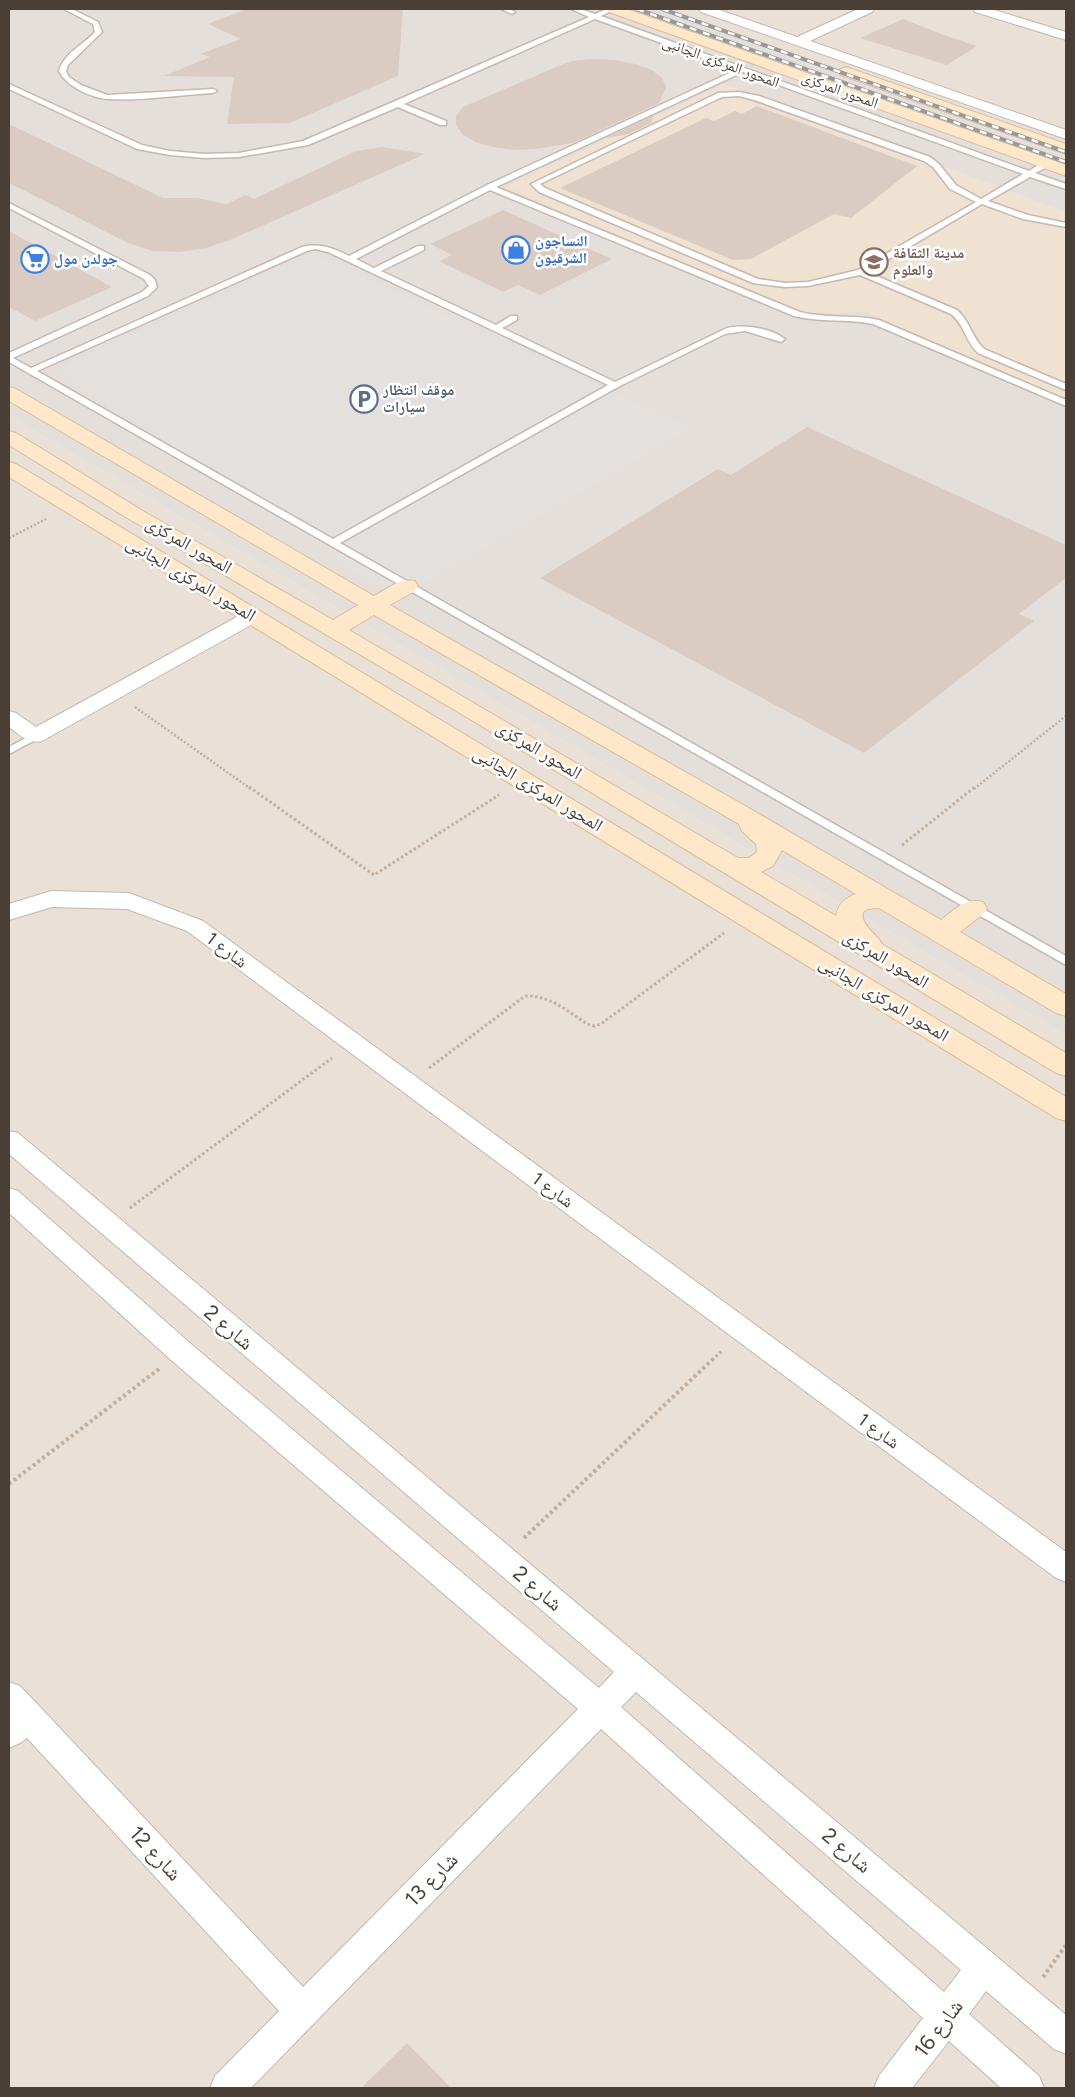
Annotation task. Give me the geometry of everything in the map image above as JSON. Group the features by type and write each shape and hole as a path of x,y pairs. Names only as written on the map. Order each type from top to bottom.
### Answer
{"main road":[{"name":"المحور المركزى","path":"613,9 1066,171"},
{"name":"المحور المركزى","path":"700,14 1018,133 1066,149"},
{"path":"1018,133 1034,124"},
{"path":"9,393 372,605 738,813 1066,1006"},
{"name":"المحور المركزى","path":"9,437 125,508 334,629 1066,1066"},
{"name":"المحور المركزى الجانبى","path":"9,468 1066,1110"},
{"path":"76,509 125,508"},
{"path":"334,629 407,586"},
{"path":"734,867 754,866 765,860 770,851 768,841 738,813"},
{"path":"882,957 854,929 849,917 851,909 857,903 874,898 883,899"},
{"path":"943,932 974,908"}],"street":[{"path":"797,42 868,9"},
{"path":"979,9 1066,36"},
{"path":"700,14 797,42 1066,135"},
{"path":"9,717 35,736 252,616"},
{"name":"شارع 1","path":"9,912 51,899 129,900 195,926 1066,1569"},
{"name":"شارع 2","path":"9,1140 1066,2037"},
{"path":"9,1198 181,1352 600,1708 1027,2088"},
{"name":"شارع 13","path":"227,2088 636,1671"},
{"name":"شارع 12","path":"15,1715 302,2011"},
{"name":"شارع 16","path":"891,2088 984,1967"}],"lane":[{"path":"67,9 96,23 98,32 66,61 62,68 66,80 107,97 213,91"},
{"path":"504,9 512,12"},
{"name":"المحور المركزى الجانبى","path":"574,9 1066,187"},
{"path":"9,86 140,147 170,153 204,156 248,154 305,143 613,9"},
{"path":"350,259 490,188 742,70"},
{"path":"1046,164 1028,174 983,201 861,272 808,284 785,285 765,284 542,190 535,184 721,95 739,94 756,98 927,160 940,168 952,186 983,201 1041,222 1066,225"},
{"path":"398,104 443,123"},
{"path":"490,188 796,314 817,319 870,320 1066,404"},
{"path":"9,205 147,277 151,280 153,287 145,294 9,357"},
{"path":"32,371 305,249 315,247 326,248 374,270 615,385"},
{"path":"374,270 421,248"},
{"path":"861,272 954,312 962,319 974,345 981,351 1066,387"},
{"path":"497,328 514,318"},
{"path":"333,543 615,385 727,330 749,328 781,338"},
{"path":"9,357 1066,961"},
{"path":"9,751 35,736"}],"path":[{"path":"9,538 76,509"},
{"path":"114,693 374,875 523,780"},
{"path":"886,858 1066,716"},
{"path":"408,1084 525,996 536,994 546,997 587,1024 594,1026 602,1024 747,916"},
{"path":"108,1225 353,1043"},
{"path":"503,1558 743,1331"},
{"path":"9,1484 181,1352"},
{"path":"1024,2002 1066,1945"}],"shaded area":[{"path":"9,9 658,9 1066,157 1066,1035 9,416"},
{"path":"658,9 1066,9 1066,157"},
{"name":"مدينة الثقافة والعلوم","path":"724,84 1066,212 1066,398 931,343 866,312 803,313 505,187"},
{"name":"موقف انتظار سيارات","path":"312,254 691,428 396,599 57,370"},
{"path":"9,416 1066,1035 1066,2088 9,2088"}],"building":[{"path":"246,9 403,9 398,76 290,123 227,124 234,77 164,76 210,57 200,54 241,39 208,24"},
{"path":"903,19 977,46 947,65 860,38"},
{"path":"593,59 615,60 652,70 662,78 666,87 659,103 573,143 535,149 514,150 475,142 462,134 456,125 456,116 463,107 572,61"},
{"path":"757,106 917,166 851,218 834,214 751,259 733,260 560,188 706,118 714,121 735,111 742,114"},
{"path":"654,115 651,123 629,134 606,138"},
{"path":"9,124 163,198 197,198 226,204 246,195 254,199 356,151 383,147 425,154 230,240 206,248 180,252 153,251 128,243 9,183"},
{"name":"النساجون الشرقيون","path":"503,210 612,259 540,295 518,285 503,292 439,261 452,255 430,244"},
{"name":"جولدن مول","path":"9,231 112,287 35,321 9,307"},
{"path":"807,427 1066,545 1066,578 1019,614 1034,621 864,753 540,578 718,469 731,475"},
{"path":"407,2043 451,2088 361,2088"}],"railway":[{"path":"637,9 1066,162"},
{"path":"662,9 1066,152"}],"place":[{"name":"النساجون الشرقيون","path":"516,250"},
{"name":"جولدن مول","path":"35,259"},
{"name":"مدينة الثقافة والعلوم","path":"874,262"},
{"name":"موقف انتظار سيارات","path":"364,399"}]}
